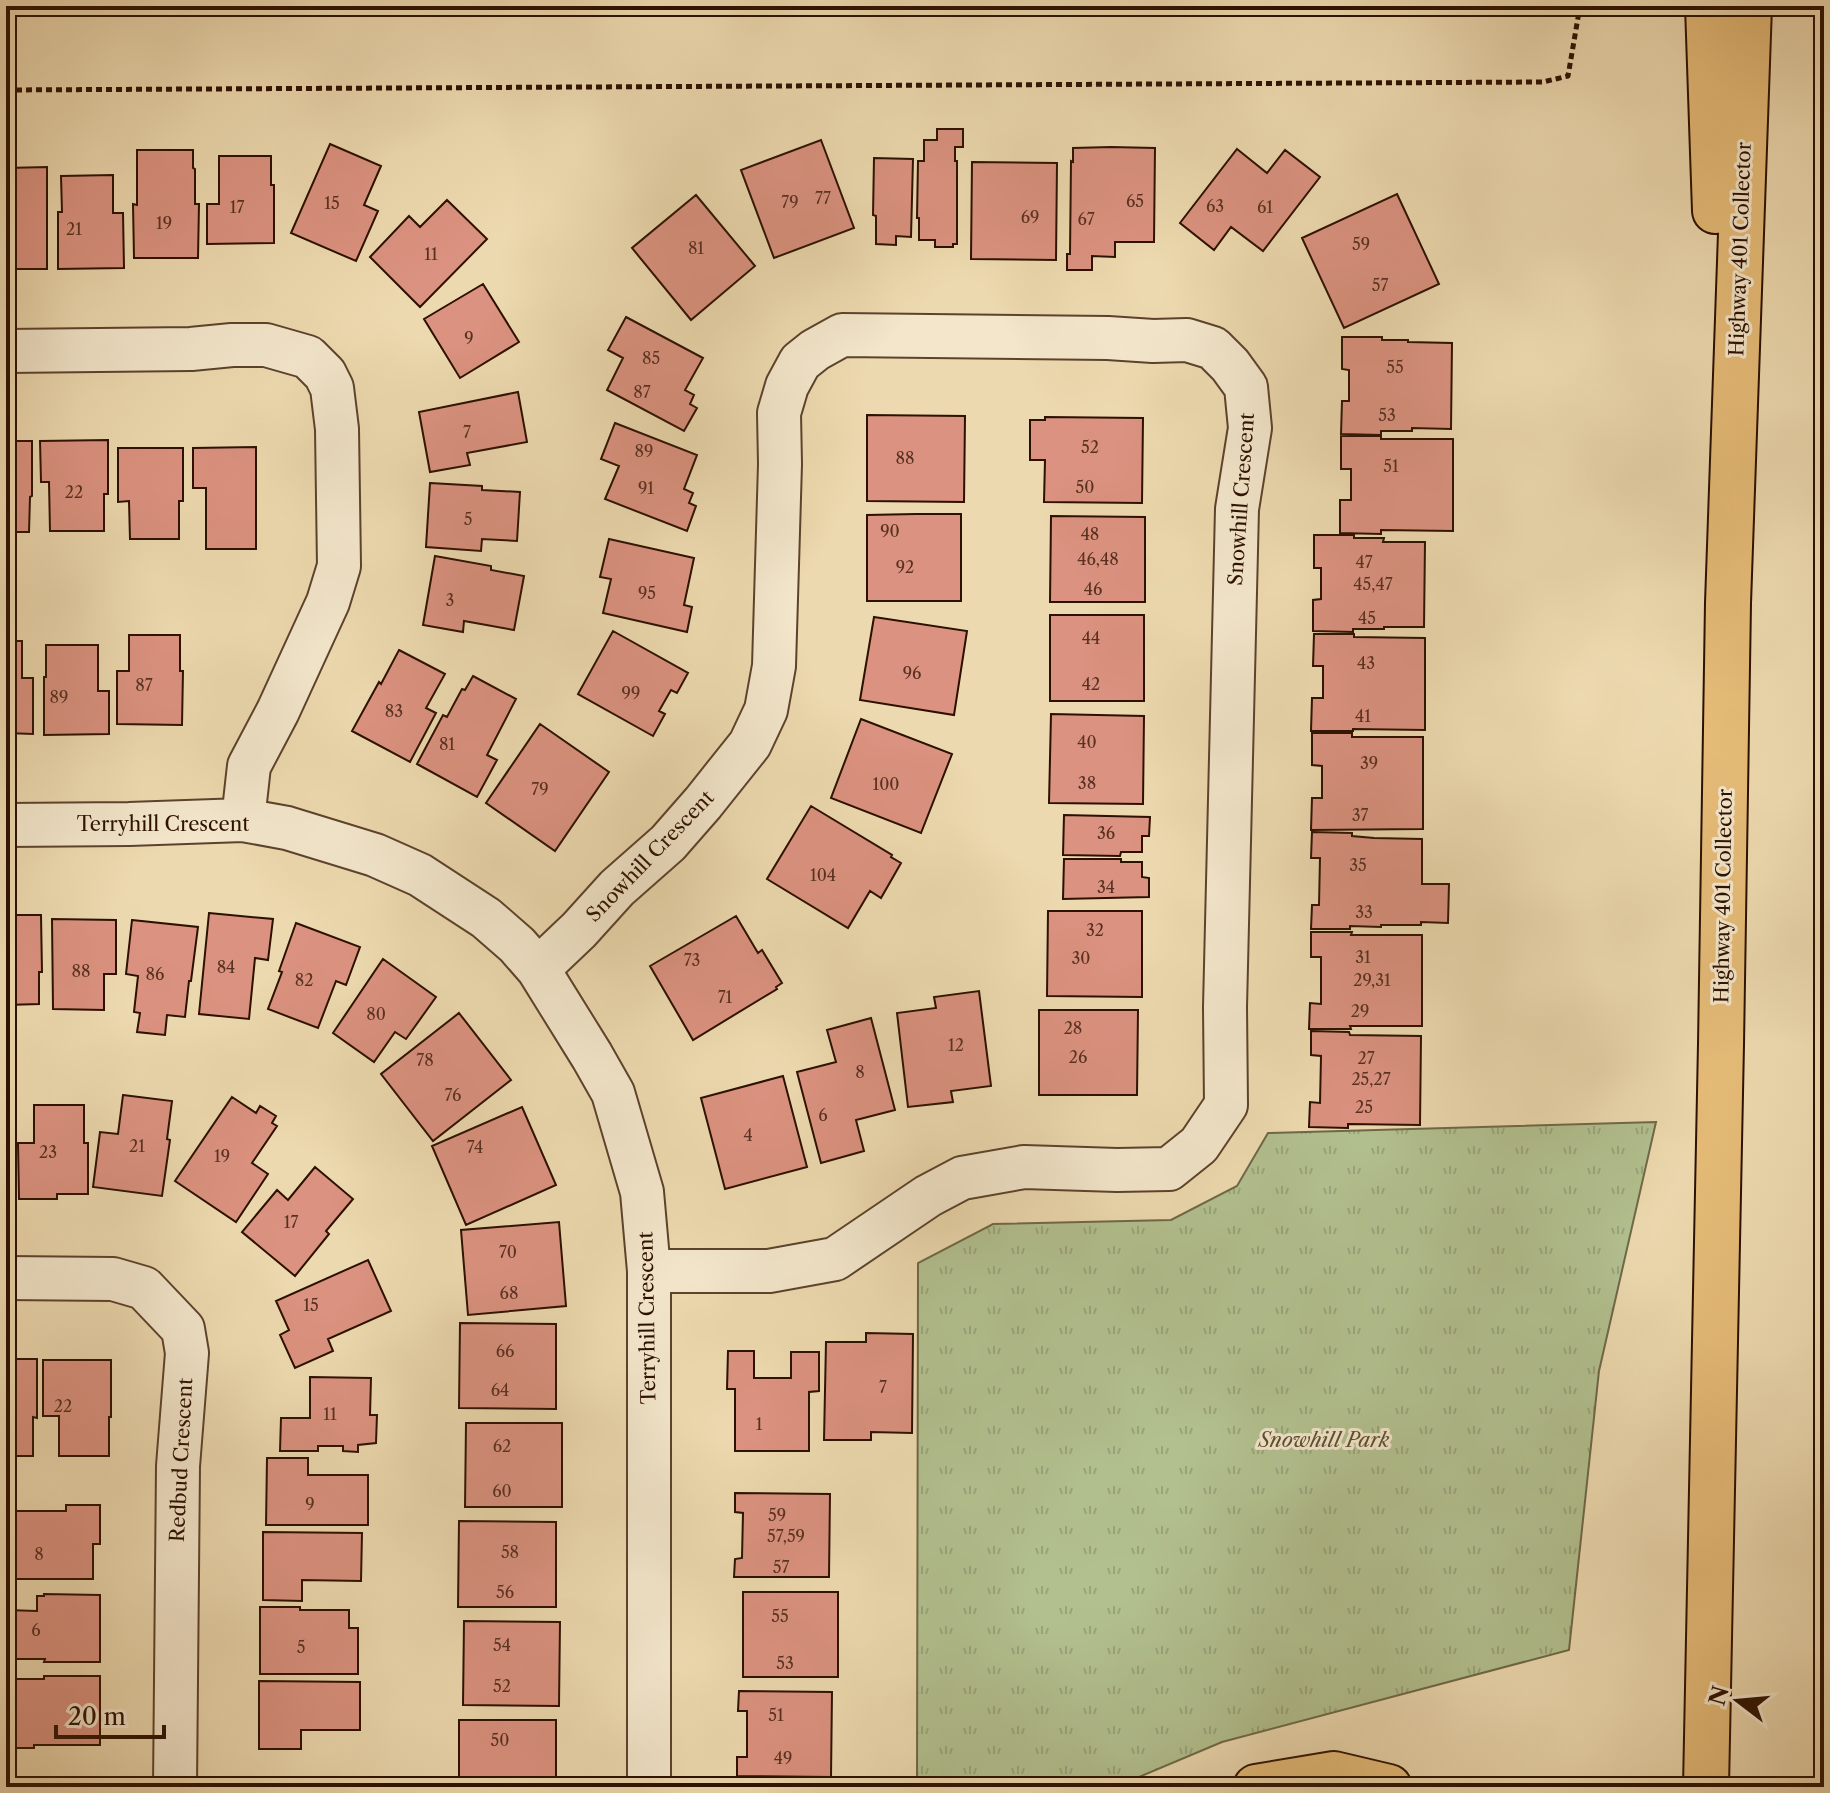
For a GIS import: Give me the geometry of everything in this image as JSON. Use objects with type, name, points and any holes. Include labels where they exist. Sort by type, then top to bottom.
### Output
[{"type":"highway","points":[[1708,6],[1728,603]]},
{"type":"highway","name":"Highway 401 Collector","points":[[1706,1787],[1728,603],[1749,6]]},
{"type":"highway","points":[[1256,1787],[1334,1774],[1389,1787]]},
{"type":"street","name":"Snowhill Crescent","points":[[538,969],[617,888],[668,843],[750,744],[766,710],[774,666],[779,413],[787,386],[800,362],[842,335],[1187,340],[1213,348],[1230,365],[1246,387],[1250,428],[1237,509],[1225,1007],[1226,1105],[1199,1145],[1169,1169],[1024,1167],[962,1178],[928,1196],[835,1259],[769,1271],[649,1271]]},
{"type":"street","points":[[6,351],[266,345],[308,357],[325,374],[332,388],[337,429],[339,566],[328,602],[249,766],[243,820]]},
{"type":"street","name":"Terryhill Crescent","points":[[6,825],[243,820],[287,828],[375,855],[420,875],[486,918],[517,945],[538,969],[613,1093],[642,1192],[649,1271],[649,1787]]},
{"type":"street","name":"Redbud Crescent","points":[[6,1278],[113,1279],[144,1288],[183,1329],[187,1353],[178,1466],[175,1787]]},
{"type":"path","points":[[6,90],[1543,82],[1568,76],[1580,6]]},
{"type":"green space","name":"Snowhill Park","points":[[1656,1122],[1599,1371],[1569,1650],[1222,1742],[1134,1779],[1128,1787],[917,1787],[918,1263],[993,1224],[1171,1220],[1237,1186],[1268,1133]]},
{"type":"building","points":[[937,129],[963,129],[963,147],[955,147],[957,244],[953,247],[935,247],[935,240],[919,240],[918,161],[924,161],[924,140],[937,140]]},
{"type":"building","points":[[821,140],[854,228],[774,258],[741,170]]},
{"type":"building","points":[[330,144],[381,166],[364,205],[378,211],[356,261],[291,233]]},
{"type":"building","points":[[1073,148],[1155,148],[1154,242],[1115,242],[1115,257],[1092,256],[1092,270],[1067,270]]},
{"type":"building","points":[[1237,149],[1267,173],[1285,150],[1320,177],[1263,251],[1231,227],[1214,250],[1180,223]]},
{"type":"building","points":[[137,150],[193,150],[195,204],[199,204],[198,258],[134,258],[133,204],[137,205]]},
{"type":"building","points":[[219,156],[271,156],[274,243],[207,244],[207,204],[219,204]]},
{"type":"building","points":[[874,158],[913,159],[911,237],[896,236],[896,245],[876,244]]},
{"type":"building","points":[[972,162],[1057,163],[1056,260],[971,259]]},
{"type":"building","points":[[47,167],[47,269],[6,269],[6,168]]},
{"type":"building","points":[[113,175],[113,213],[123,213],[124,268],[58,269],[61,176]]},
{"type":"building","points":[[1397,194],[1439,284],[1344,328],[1302,238]]},
{"type":"building","points":[[696,195],[755,266],[691,320],[632,248]]},
{"type":"building","points":[[447,200],[487,239],[420,307],[370,257],[409,216],[420,227]]},
{"type":"building","points":[[483,284],[519,342],[460,378],[424,319]]},
{"type":"building","points":[[626,317],[703,358],[685,390],[694,395],[690,404],[697,408],[684,431],[607,390],[623,358],[608,350]]},
{"type":"building","points":[[1342,337],[1452,343],[1451,429],[1412,428],[1412,431],[1381,431],[1381,435],[1341,434],[1342,401],[1349,401],[1349,370],[1342,369]]},
{"type":"building","points":[[518,392],[527,442],[467,453],[470,465],[430,472],[419,412]]},
{"type":"building","points":[[867,415],[965,416],[964,502],[867,501]]},
{"type":"building","points":[[1045,417],[1143,418],[1142,503],[1044,502],[1045,460],[1030,460],[1030,420],[1045,420]]},
{"type":"building","points":[[615,423],[697,455],[684,489],[693,493],[689,503],[696,506],[687,531],[605,499],[619,466],[601,459]]},
{"type":"building","points":[[1341,436],[1453,439],[1453,531],[1340,533],[1340,500],[1351,500],[1351,469],[1341,469]]},
{"type":"building","points":[[108,440],[104,531],[50,531],[49,482],[41,482],[40,441]]},
{"type":"building","points":[[6,441],[32,441],[29,532],[6,532]]},
{"type":"building","points":[[256,447],[256,549],[206,549],[206,488],[193,488],[193,448]]},
{"type":"building","points":[[118,448],[183,448],[179,539],[130,539],[129,501],[118,502]]},
{"type":"building","points":[[430,483],[520,492],[517,541],[482,539],[481,551],[426,547]]},
{"type":"building","points":[[961,514],[961,601],[867,601],[867,515]]},
{"type":"building","points":[[1051,516],[1145,517],[1145,602],[1050,602]]},
{"type":"building","points":[[1314,535],[1384,538],[1383,542],[1425,542],[1424,627],[1353,629],[1353,632],[1313,631],[1313,600],[1321,599],[1321,568],[1314,568]]},
{"type":"building","points":[[609,539],[694,558],[684,605],[692,607],[687,632],[603,613],[611,579],[600,577]]},
{"type":"building","points":[[435,556],[491,566],[491,570],[524,576],[514,630],[464,621],[463,632],[423,625]]},
{"type":"building","points":[[1050,615],[1144,615],[1144,701],[1050,701]]},
{"type":"building","points":[[874,617],[967,631],[954,715],[860,700]]},
{"type":"building","points":[[613,631],[688,673],[677,693],[671,690],[659,711],[665,714],[653,736],[578,694]]},
{"type":"building","points":[[1314,634],[1425,638],[1425,730],[1311,731],[1312,698],[1323,698],[1323,666],[1313,666]]},
{"type":"building","points":[[129,635],[180,635],[182,725],[117,724],[117,671],[129,671]]},
{"type":"building","points":[[6,641],[22,641],[22,678],[33,678],[33,734],[6,733]]},
{"type":"building","points":[[46,645],[98,645],[98,691],[109,691],[109,734],[44,735]]},
{"type":"building","points":[[399,650],[445,674],[426,708],[436,713],[410,762],[352,731]]},
{"type":"building","points":[[473,676],[516,699],[487,755],[497,760],[477,797],[417,764],[443,715],[447,717]]},
{"type":"building","points":[[1051,714],[1144,716],[1143,804],[1049,803]]},
{"type":"building","points":[[861,719],[952,754],[921,833],[831,798]]},
{"type":"building","points":[[540,724],[609,772],[555,851],[486,803]]},
{"type":"building","points":[[1312,733],[1352,733],[1352,737],[1423,737],[1423,829],[1311,830],[1312,798],[1322,798],[1322,766],[1312,765]]},
{"type":"building","points":[[811,806],[901,863],[881,898],[870,891],[848,928],[767,879]]},
{"type":"building","points":[[1064,815],[1150,817],[1149,836],[1142,836],[1142,852],[1121,852],[1120,856],[1063,855]]},
{"type":"building","points":[[1312,832],[1422,839],[1422,884],[1449,884],[1448,923],[1311,929],[1312,905],[1319,905],[1320,858],[1311,858]]},
{"type":"building","points":[[1064,859],[1142,862],[1142,877],[1149,878],[1149,897],[1063,899]]},
{"type":"building","points":[[1048,911],[1142,911],[1142,997],[1047,996]]},
{"type":"building","points":[[209,913],[273,919],[268,960],[255,958],[249,1019],[199,1014]]},
{"type":"building","points":[[6,915],[41,915],[39,1004],[6,1005]]},
{"type":"building","points":[[736,916],[758,953],[762,950],[782,983],[693,1040],[650,966]]},
{"type":"building","points":[[52,919],[116,920],[116,974],[104,974],[104,1010],[53,1009]]},
{"type":"building","points":[[132,920],[198,927],[185,1017],[167,1015],[165,1035],[137,1032],[140,1013],[134,1012],[138,976],[126,974]]},
{"type":"building","points":[[296,923],[360,947],[346,985],[336,981],[318,1028],[268,1009]]},
{"type":"building","points":[[1311,932],[1422,935],[1422,1026],[1309,1029],[1310,1003],[1321,1004],[1321,957],[1311,957]]},
{"type":"building","points":[[383,959],[436,997],[406,1039],[395,1032],[374,1062],[333,1033]]},
{"type":"building","points":[[979,991],[991,1086],[951,1091],[953,1102],[908,1107],[897,1013],[936,1008],[934,997]]},
{"type":"building","points":[[1039,1010],[1138,1010],[1137,1095],[1039,1095]]},
{"type":"building","points":[[459,1013],[511,1080],[433,1141],[381,1074]]},
{"type":"building","points":[[871,1018],[895,1110],[856,1120],[864,1151],[821,1163],[797,1072],[836,1062],[827,1030]]},
{"type":"building","points":[[1311,1031],[1421,1036],[1420,1125],[1309,1127],[1310,1102],[1320,1103],[1321,1056],[1311,1055]]},
{"type":"building","points":[[783,1076],[807,1167],[725,1189],[701,1098]]},
{"type":"building","points":[[123,1095],[172,1101],[162,1196],[93,1187],[100,1132],[118,1134]]},
{"type":"building","points":[[232,1097],[256,1113],[260,1106],[276,1116],[272,1123],[277,1126],[252,1163],[268,1174],[236,1222],[175,1181]]},
{"type":"building","points":[[34,1105],[84,1105],[88,1194],[57,1194],[57,1199],[19,1199],[18,1143],[34,1143]]},
{"type":"building","points":[[522,1107],[556,1185],[466,1225],[432,1146]]},
{"type":"building","points":[[315,1167],[353,1199],[295,1276],[242,1232],[277,1190],[288,1200]]},
{"type":"building","points":[[559,1222],[566,1306],[468,1315],[461,1230]]},
{"type":"building","points":[[368,1260],[391,1311],[328,1339],[333,1351],[295,1368],[280,1335],[289,1330],[276,1301]]},
{"type":"building","points":[[460,1323],[556,1324],[556,1409],[459,1408]]},
{"type":"building","points":[[866,1333],[913,1334],[912,1433],[871,1432],[871,1440],[824,1440],[826,1342],[866,1342]]},
{"type":"building","points":[[728,1351],[754,1351],[754,1378],[791,1378],[791,1352],[819,1352],[819,1391],[809,1392],[809,1451],[735,1451],[735,1389],[727,1389]]},
{"type":"building","points":[[6,1359],[37,1359],[37,1418],[33,1417],[33,1456],[6,1456]]},
{"type":"building","points":[[43,1360],[111,1360],[109,1456],[59,1456],[59,1416],[43,1416]]},
{"type":"building","points":[[310,1377],[371,1378],[370,1415],[377,1415],[376,1443],[358,1445],[358,1452],[343,1451],[343,1446],[318,1446],[318,1451],[280,1451],[281,1418],[310,1418]]},
{"type":"building","points":[[466,1423],[562,1423],[562,1507],[465,1507]]},
{"type":"building","points":[[267,1458],[308,1458],[308,1475],[368,1475],[368,1525],[266,1525]]},
{"type":"building","points":[[735,1493],[830,1494],[829,1577],[734,1577],[735,1559],[742,1558],[743,1513],[735,1512]]},
{"type":"building","points":[[66,1505],[100,1505],[100,1544],[93,1544],[93,1579],[15,1579],[15,1511],[66,1511]]},
{"type":"building","points":[[459,1521],[556,1522],[556,1607],[458,1607]]},
{"type":"building","points":[[263,1532],[362,1533],[361,1581],[302,1580],[302,1601],[263,1600]]},
{"type":"building","points":[[743,1592],[838,1592],[838,1677],[743,1677]]},
{"type":"building","points":[[100,1595],[100,1662],[6,1659],[6,1610],[37,1611],[37,1596]]},
{"type":"building","points":[[260,1607],[349,1610],[349,1628],[358,1628],[358,1674],[260,1674]]},
{"type":"building","points":[[464,1621],[560,1622],[559,1706],[463,1705]]},
{"type":"building","points":[[44,1676],[100,1676],[100,1745],[6,1748],[6,1679],[44,1679]]},
{"type":"building","points":[[259,1681],[360,1682],[360,1730],[301,1730],[301,1749],[259,1749]]},
{"type":"building","points":[[739,1691],[832,1692],[831,1777],[737,1776],[737,1757],[747,1757],[747,1711],[738,1711]]},
{"type":"building","points":[[459,1720],[556,1720],[556,1787],[459,1787]]}]
